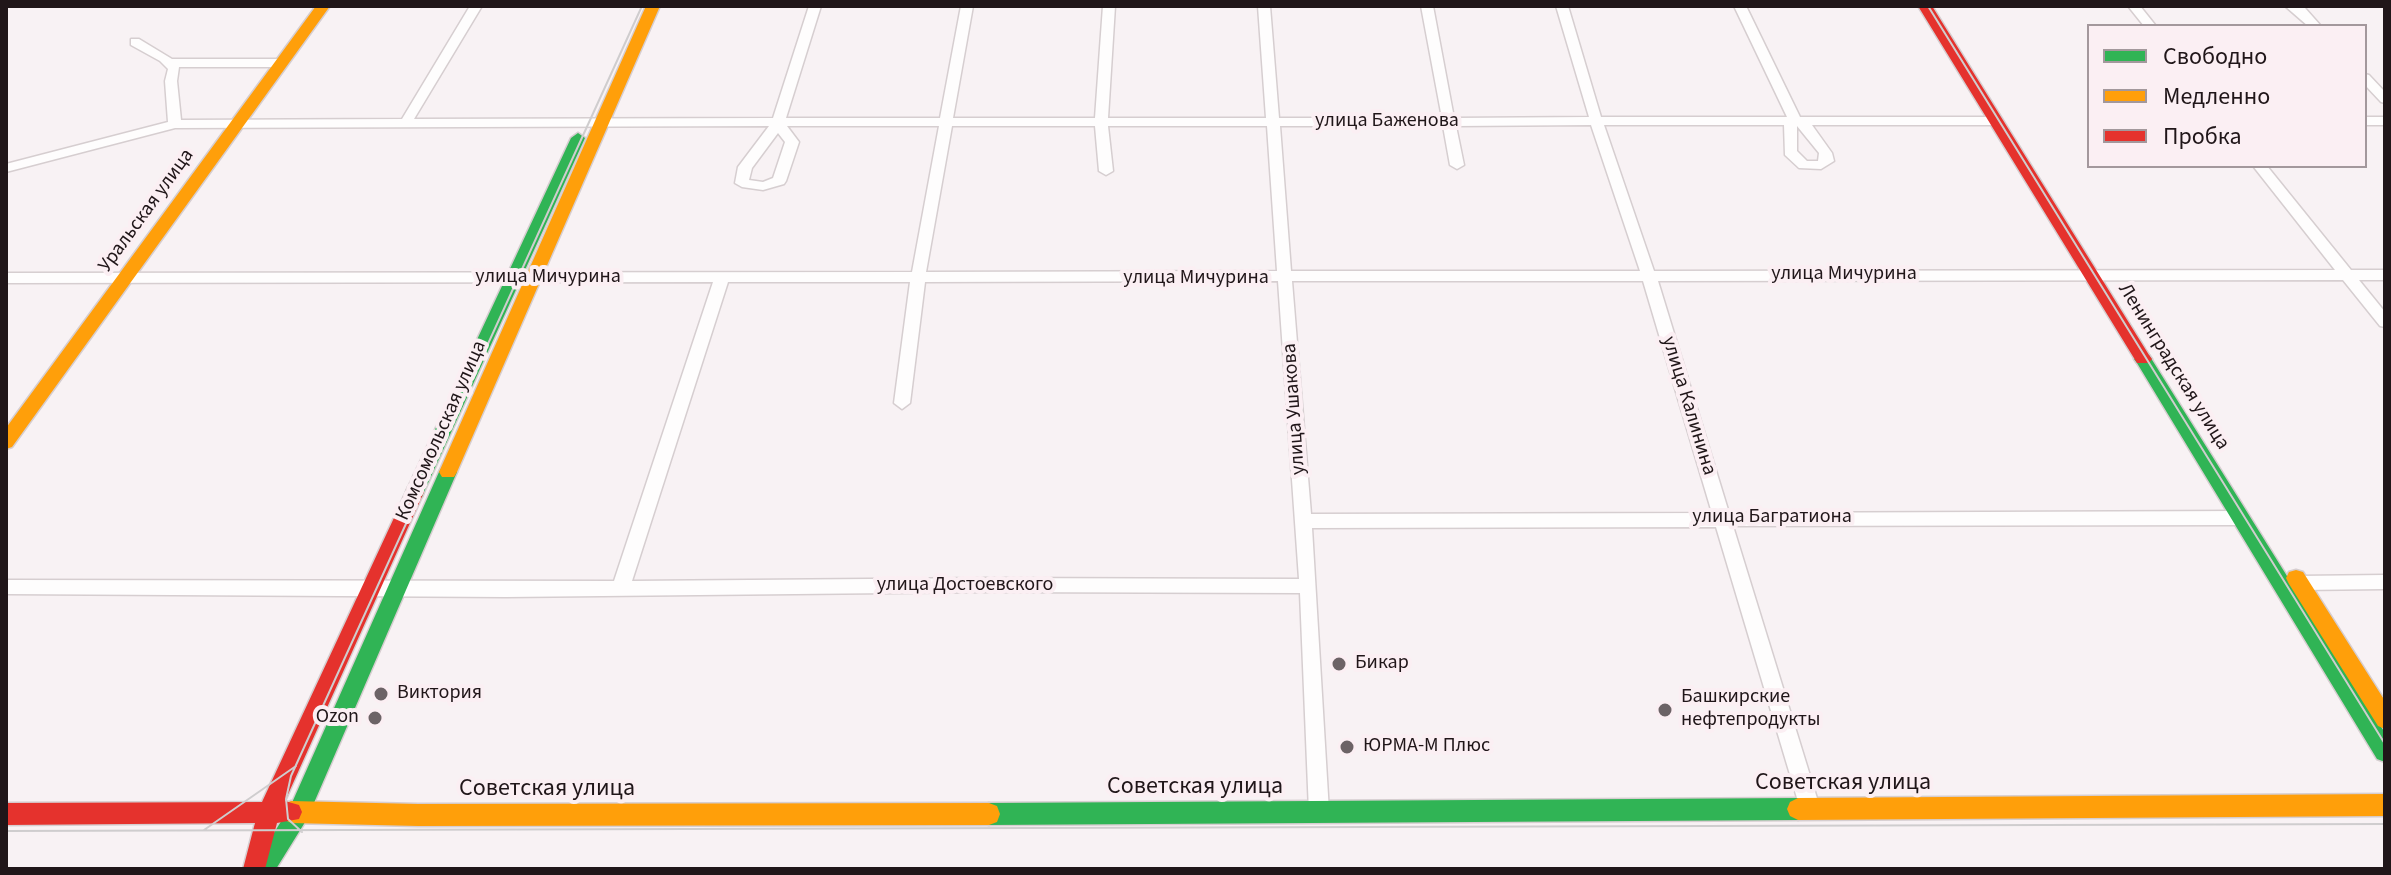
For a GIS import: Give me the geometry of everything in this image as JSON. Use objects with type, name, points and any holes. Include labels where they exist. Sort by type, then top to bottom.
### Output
[{"type":"main road","name":"Уральская улица","points":[[6,442],[323,6]]},
{"type":"main road","name":"Комсомольская улица","points":[[254,869],[269,811],[523,279],[593,123],[639,6]]},
{"type":"main road","name":"Комсомольская улица","points":[[593,123],[653,6]]},
{"type":"main road","name":"Ленинградская улица","points":[[1925,6],[1995,121],[2385,719]]},
{"type":"main road","name":"Ленинградская улица","points":[[1936,6],[2241,518],[2385,752]]},
{"type":"main road","name":"Комсомольская улица","points":[[263,869],[299,812],[397,590],[523,279]]},
{"type":"main road","name":"Советская улица","points":[[6,814],[269,811],[433,815],[1319,812],[2385,805]]},
{"type":"street","points":[[406,122],[476,6]]},
{"type":"street","points":[[778,124],[792,142],[779,181],[763,186],[742,183],[745,167],[778,124],[815,6]]},
{"type":"street","points":[[902,403],[918,279],[967,6]]},
{"type":"street","points":[[1106,171],[1101,121],[1109,6]]},
{"type":"street","name":"улица Ушакова","points":[[1264,6],[1304,521],[1319,812]]},
{"type":"street","points":[[1427,6],[1457,165]]},
{"type":"street","name":"улица Калинина","points":[[1562,6],[1596,121],[1649,276],[1810,808]]},
{"type":"street","points":[[1740,6],[1795,121]]},
{"type":"street","points":[[2134,6],[2148,24]]},
{"type":"street","points":[[2291,6],[2301,11],[2313,24]]},
{"type":"street","points":[[135,42],[174,69],[171,81],[175,124]]},
{"type":"street","points":[[169,63],[282,63]]},
{"type":"street","points":[[2367,80],[2385,99]]},
{"type":"street","name":"улица Баженова","points":[[6,168],[175,124],[1995,121]]},
{"type":"street","points":[[2262,168],[2385,322]]},
{"type":"street","name":"улица Мичурина","points":[[6,278],[1285,279],[2385,275]]},
{"type":"street","points":[[621,588],[722,277]]},
{"type":"street","name":"улица Багратиона","points":[[1304,521],[2241,518]]},
{"type":"street","points":[[2299,583],[2385,582]]},
{"type":"street","name":"улица Достоевского","points":[[6,587],[397,590],[1308,586]]},
{"type":"tram line","points":[[295,766],[642,6]]},
{"type":"tram line","points":[[1928,6],[2385,744]]},
{"type":"tram line","points":[[204,830],[295,766]]},
{"type":"tram line","points":[[295,766],[286,799],[288,819],[300,830]]},
{"type":"tram line","points":[[300,830],[2385,824]]},
{"type":"tram line","points":[[6,831],[300,830]]},
{"type":"traffic: fast","points":[[415,492],[578,138]]},
{"type":"traffic: fast","points":[[2143,359],[2385,752]]},
{"type":"traffic: fast","points":[[263,869],[299,812],[448,472]]},
{"type":"traffic: fast","points":[[989,814],[1798,809]]},
{"type":"traffic: slow","points":[[6,442],[323,6]]},
{"type":"traffic: slow","points":[[448,472],[653,6]]},
{"type":"traffic: slow","points":[[2296,578],[2385,719]]},
{"type":"traffic: slow","points":[[1798,809],[2385,805]]},
{"type":"traffic: slow","points":[[291,812],[418,815],[989,814]]},
{"type":"traffic: jam","points":[[1925,6],[2143,359]]},
{"type":"traffic: jam","points":[[254,869],[269,811],[415,492]]},
{"type":"traffic: jam","points":[[6,814],[291,812]]},
{"type":"place","name":"Бикар","points":[[1339,664]]},
{"type":"place","name":"Виктория","points":[[381,694]]},
{"type":"place","name":"Башкирские нефтепродукты","points":[[1665,710]]},
{"type":"place","name":"Ozon","points":[[375,718]]},
{"type":"place","name":"ЮРМА-М Плюс","points":[[1347,747]]}]
